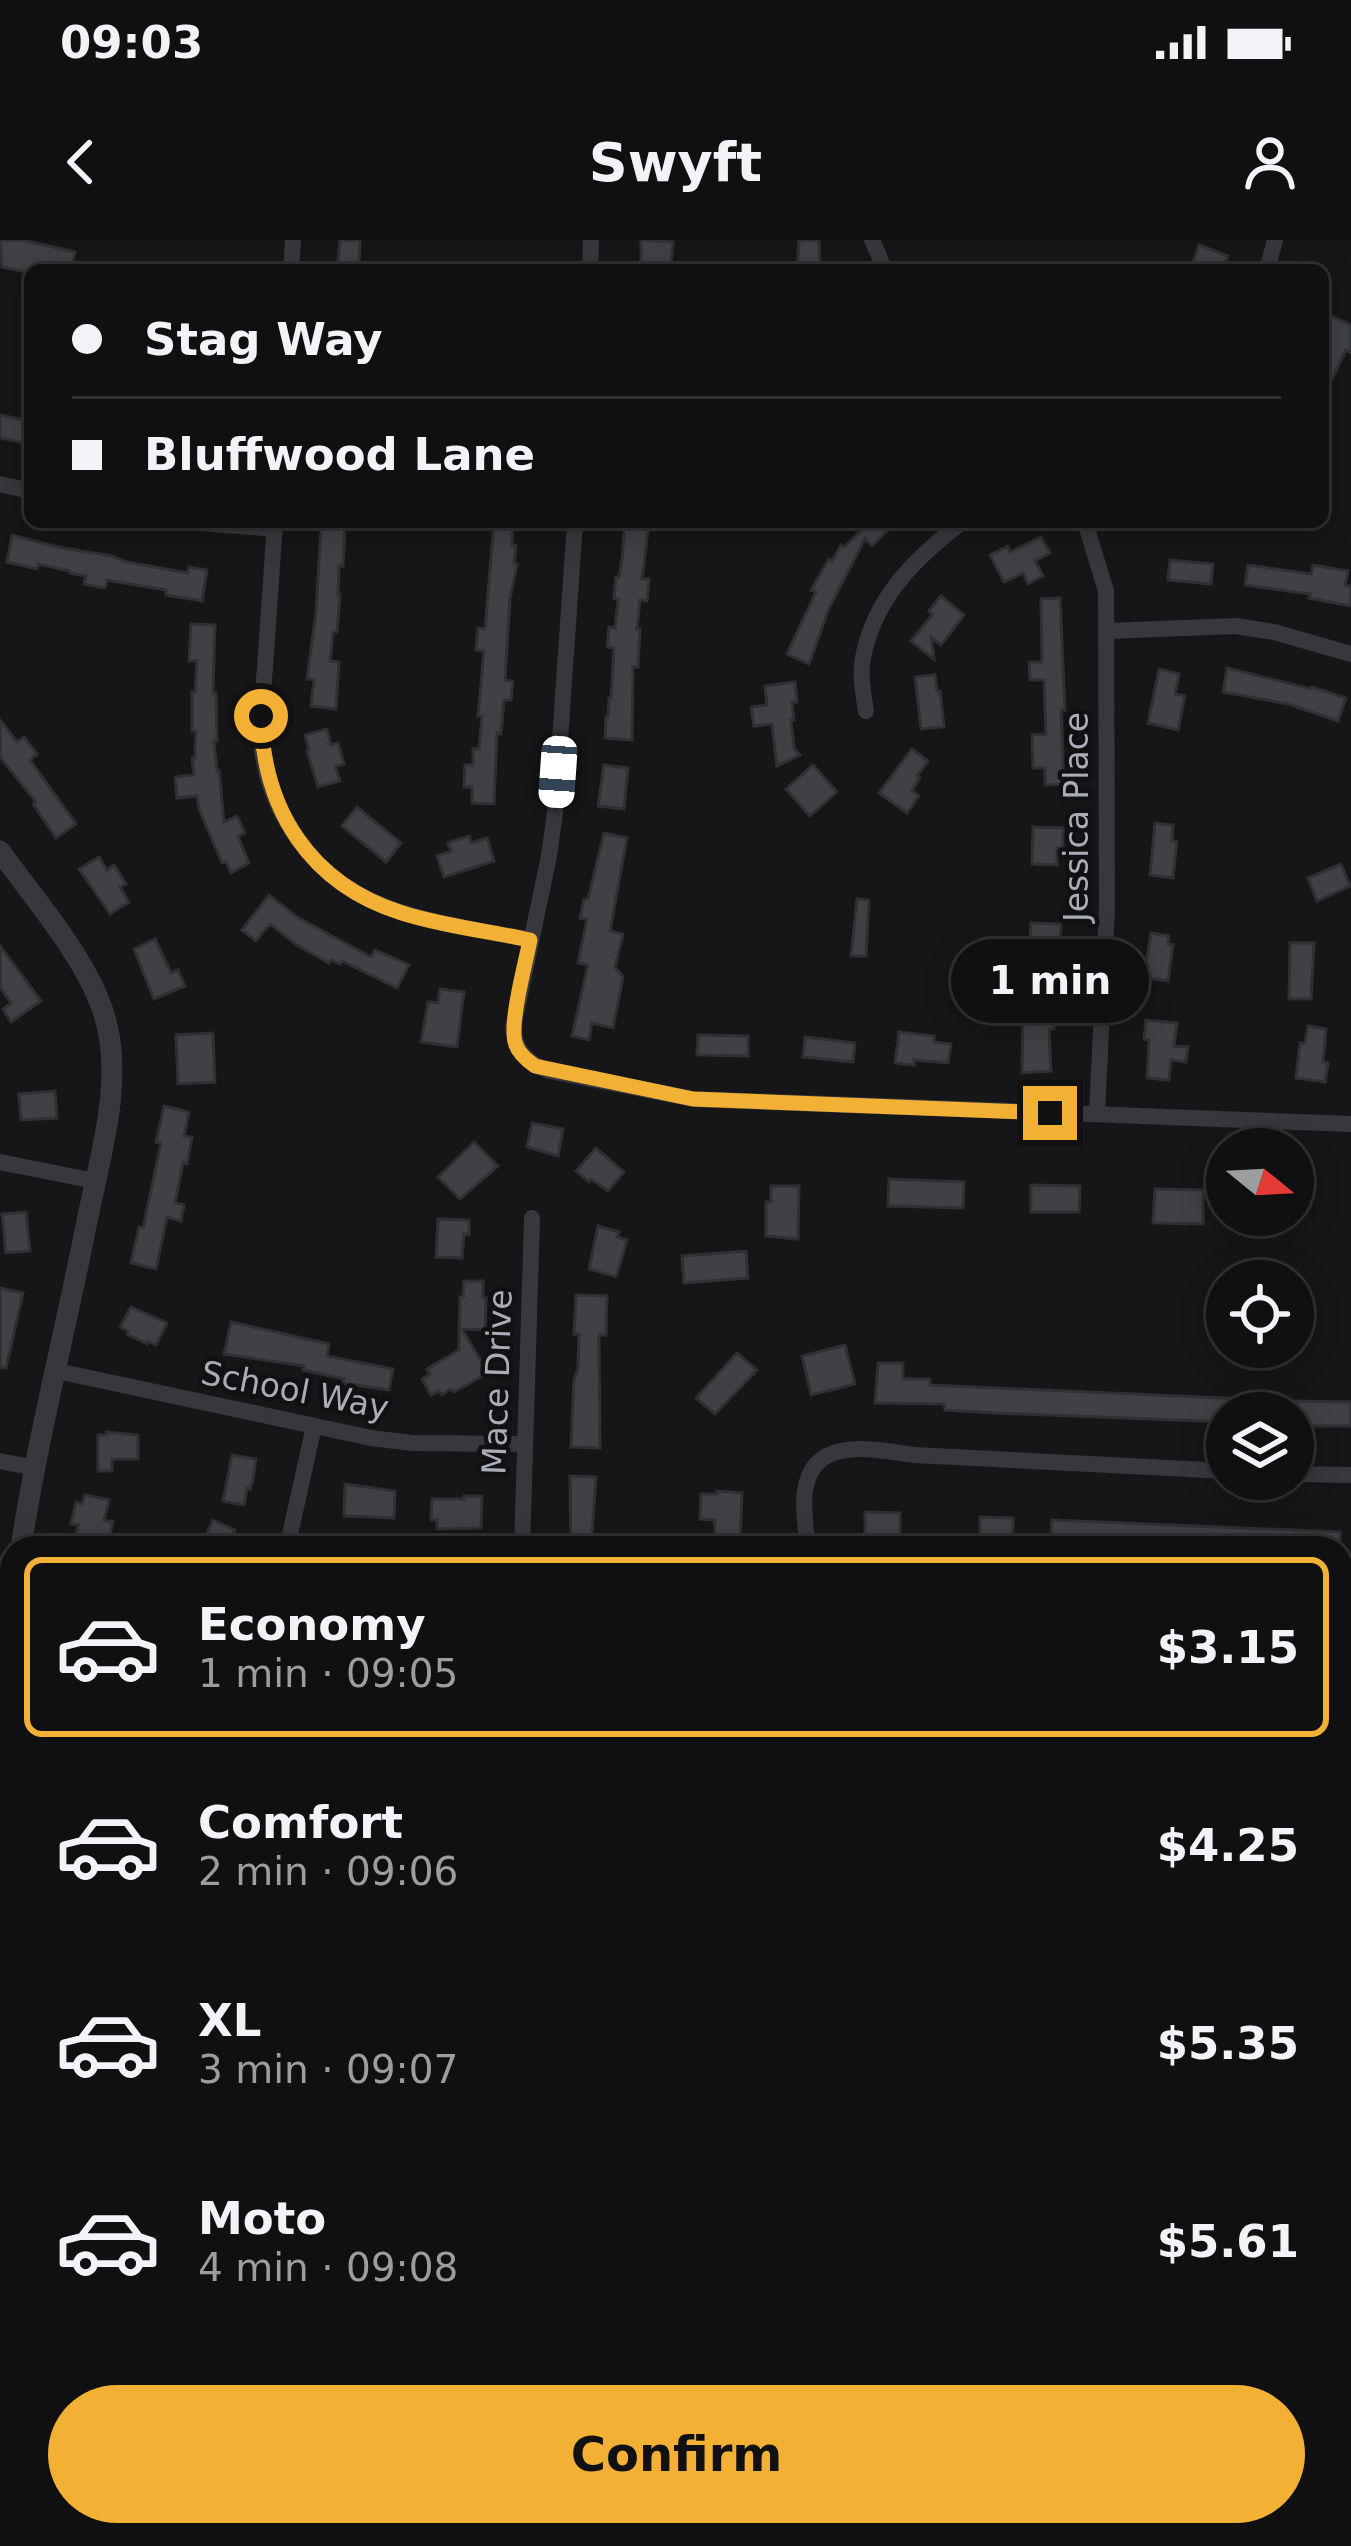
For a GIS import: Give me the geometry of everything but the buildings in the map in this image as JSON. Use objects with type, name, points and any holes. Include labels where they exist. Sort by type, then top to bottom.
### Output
[{"type":"street","points":[[275,528],[262,749],[268,779],[294,835],[337,881],[368,900],[404,914],[530,940]]},
{"type":"street","points":[[574,528],[555,813],[513,1028],[515,1044],[524,1058],[535,1066],[693,1099],[1351,1124]]},
{"type":"street","points":[[866,711],[861,667],[883,604],[923,552],[954,528]]},
{"type":"street","name":"Jessica Place","points":[[1087,528],[1106,591],[1107,631],[1107,908],[1096,1114]]},
{"type":"street","points":[[1107,631],[1236,626],[1351,654]]},
{"type":"street","points":[[0,851],[93,986],[114,1063],[23,1536]]},
{"type":"street","points":[[0,1162],[95,1181]]},
{"type":"street","name":"Mace Drive","points":[[522,1536],[532,1218]]},
{"type":"street","name":"School Way","points":[[57,1371],[412,1443],[524,1444]]},
{"type":"street","points":[[290,1536],[314,1426]]},
{"type":"street","points":[[807,1536],[805,1487],[810,1472],[835,1451],[1206,1471]]},
{"type":"street","points":[[0,1461],[36,1468]]},
{"type":"street","points":[[1314,1474],[1351,1475]]},
{"type":"route","points":[[261,716],[268,779],[280,807],[294,835],[337,881],[404,914],[530,940],[513,1028],[515,1044],[535,1066],[693,1099],[1050,1113]]}]
